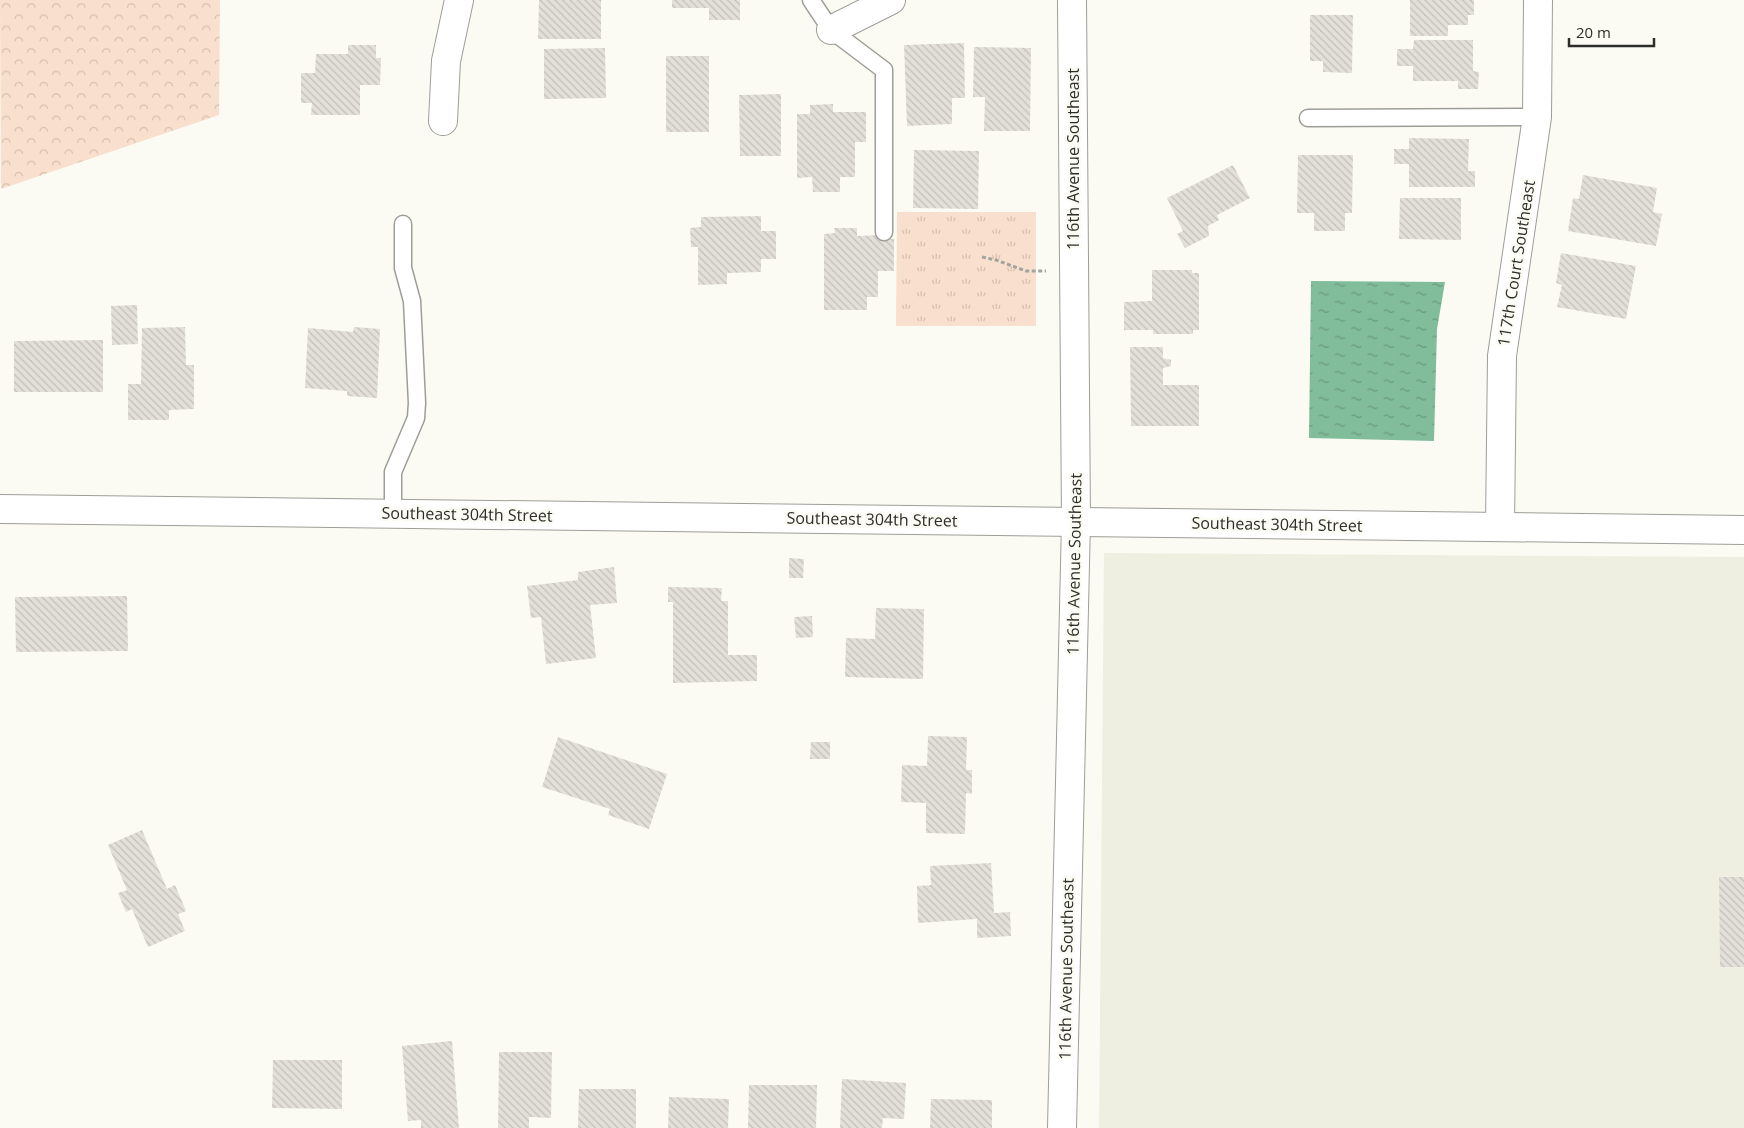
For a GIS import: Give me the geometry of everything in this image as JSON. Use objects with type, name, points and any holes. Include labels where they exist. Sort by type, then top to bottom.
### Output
[{"type":"street","points":[[444,121],[446,61],[458,0]]},
{"type":"street","points":[[831,30],[891,0]]},
{"type":"street","name":"116th Avenue Southeast","points":[[1062,1128],[1076,521],[1072,0]]},
{"type":"street","name":"117th Court Southeast","points":[[1500,527],[1502,356],[1537,117],[1538,0]]},
{"type":"street","name":"Southeast 304th Street","points":[[0,509],[1744,530]]},
{"type":"lane","points":[[811,0],[831,30],[884,70],[884,232]]},
{"type":"lane","points":[[1308,118],[1537,117]]},
{"type":"lane","points":[[393,514],[394,472],[416,418],[418,403],[412,301],[403,268],[403,224]]},
{"type":"path","points":[[982,257],[1026,271],[1074,271]]},
{"type":"shaded area","points":[[1104,553],[1744,557],[1744,1128],[1099,1128]]},
{"type":"green space","points":[[0,0],[220,0],[219,115],[1,189]]},
{"type":"green space","points":[[897,212],[1036,212],[1036,326],[896,326]]},
{"type":"water","points":[[1311,281],[1445,282],[1437,329],[1434,441],[1309,438]]},
{"type":"building","points":[[539,0],[601,0],[601,39],[538,39]]},
{"type":"building","points":[[672,0],[740,0],[740,20],[709,20],[709,8],[672,8]]},
{"type":"building","points":[[1410,0],[1474,0],[1474,15],[1468,15],[1468,25],[1448,25],[1448,36],[1410,36]]},
{"type":"building","points":[[1310,15],[1353,15],[1352,73],[1323,72],[1323,61],[1310,61]]},
{"type":"building","points":[[1414,40],[1473,40],[1473,71],[1479,72],[1478,89],[1458,89],[1458,81],[1413,81],[1413,66],[1397,66],[1397,49],[1413,49]]},
{"type":"building","points":[[964,43],[965,98],[952,98],[952,124],[907,126],[904,45]]},
{"type":"building","points":[[348,45],[376,45],[376,58],[381,58],[380,85],[360,85],[360,115],[311,115],[312,103],[301,103],[301,73],[315,73],[316,54],[348,54]]},
{"type":"building","points":[[974,47],[1031,48],[1030,131],[984,131],[985,97],[973,97]]},
{"type":"building","points":[[605,48],[606,98],[544,99],[544,49]]},
{"type":"building","points":[[666,56],[709,56],[709,132],[666,132]]},
{"type":"building","points":[[781,94],[781,156],[740,156],[739,95]]},
{"type":"building","points":[[833,104],[833,112],[866,112],[866,142],[855,142],[855,177],[840,177],[840,192],[813,192],[812,177],[797,178],[797,114],[810,114],[810,105]]},
{"type":"building","points":[[1409,138],[1469,139],[1468,171],[1475,171],[1475,187],[1409,187],[1409,164],[1394,164],[1394,149],[1409,149]]},
{"type":"building","points":[[914,150],[979,151],[978,209],[913,208]]},
{"type":"building","points":[[1298,155],[1353,155],[1352,213],[1345,213],[1345,231],[1314,231],[1314,213],[1297,213]]},
{"type":"building","points":[[1233,165],[1250,198],[1217,215],[1219,220],[1208,226],[1209,236],[1185,248],[1177,234],[1183,231],[1167,198]]},
{"type":"building","points":[[1583,175],[1657,188],[1653,212],[1662,214],[1656,246],[1568,231],[1573,198],[1579,199]]},
{"type":"building","points":[[1400,198],[1461,198],[1461,240],[1399,239]]},
{"type":"building","points":[[761,216],[761,231],[776,231],[776,259],[761,259],[761,272],[727,273],[727,284],[698,285],[698,247],[691,247],[690,228],[701,227],[701,217]]},
{"type":"building","points":[[834,228],[857,228],[857,236],[881,235],[881,239],[894,239],[894,271],[878,271],[878,297],[867,297],[867,310],[824,310],[824,234],[835,233]]},
{"type":"building","points":[[1561,253],[1636,266],[1626,319],[1557,307],[1562,285],[1556,283]]},
{"type":"building","points":[[1152,270],[1192,270],[1192,273],[1199,273],[1199,330],[1193,330],[1193,334],[1153,334],[1153,330],[1124,330],[1124,302],[1152,301]]},
{"type":"building","points":[[137,305],[138,344],[112,345],[111,306]]},
{"type":"building","points":[[185,327],[186,365],[194,365],[194,409],[169,410],[169,420],[128,420],[128,384],[141,384],[142,328]]},
{"type":"building","points":[[354,327],[380,329],[377,398],[347,396],[347,391],[305,388],[308,328],[353,332]]},
{"type":"building","points":[[103,340],[103,392],[14,392],[14,341]]},
{"type":"building","points":[[1130,347],[1163,347],[1163,358],[1171,360],[1171,366],[1163,368],[1163,385],[1199,385],[1199,426],[1131,426]]},
{"type":"building","points":[[789,558],[804,559],[803,578],[789,578]]},
{"type":"building","points":[[614,567],[617,603],[590,605],[596,658],[546,664],[541,617],[531,618],[527,586],[578,580],[578,572]]},
{"type":"building","points":[[668,587],[722,588],[721,601],[728,601],[728,655],[757,655],[757,681],[673,683],[673,602],[668,602]]},
{"type":"building","points":[[127,596],[128,651],[16,652],[15,597]]},
{"type":"building","points":[[876,608],[924,609],[923,679],[845,677],[846,638],[875,639]]},
{"type":"building","points":[[812,616],[813,637],[796,638],[794,617]]},
{"type":"building","points":[[928,736],[967,737],[966,770],[972,770],[972,794],[966,793],[965,834],[926,833],[926,803],[901,802],[902,765],[927,766]]},
{"type":"building","points":[[558,737],[667,774],[649,829],[608,815],[610,809],[542,787]]},
{"type":"building","points":[[811,742],[830,742],[830,759],[810,759]]},
{"type":"building","points":[[142,830],[167,889],[175,885],[186,911],[178,914],[185,931],[148,947],[132,909],[126,912],[118,893],[127,890],[108,845]]},
{"type":"building","points":[[991,863],[994,913],[1010,912],[1011,936],[977,938],[977,919],[918,923],[917,886],[931,885],[930,866]]},
{"type":"building","points":[[1719,877],[1744,877],[1744,967],[1720,967]]},
{"type":"building","points":[[452,1041],[459,1128],[421,1128],[421,1120],[408,1121],[402,1046]]},
{"type":"building","points":[[499,1052],[552,1052],[551,1118],[529,1117],[529,1128],[498,1128]]},
{"type":"building","points":[[273,1060],[342,1060],[342,1109],[272,1108]]},
{"type":"building","points":[[842,1079],[906,1083],[904,1119],[883,1118],[882,1128],[840,1128]]},
{"type":"building","points":[[749,1085],[817,1085],[816,1128],[748,1128]]},
{"type":"building","points":[[579,1089],[636,1089],[636,1128],[578,1128]]},
{"type":"building","points":[[669,1097],[729,1099],[728,1128],[668,1128]]},
{"type":"building","points":[[931,1099],[992,1100],[992,1128],[930,1128]]}]
